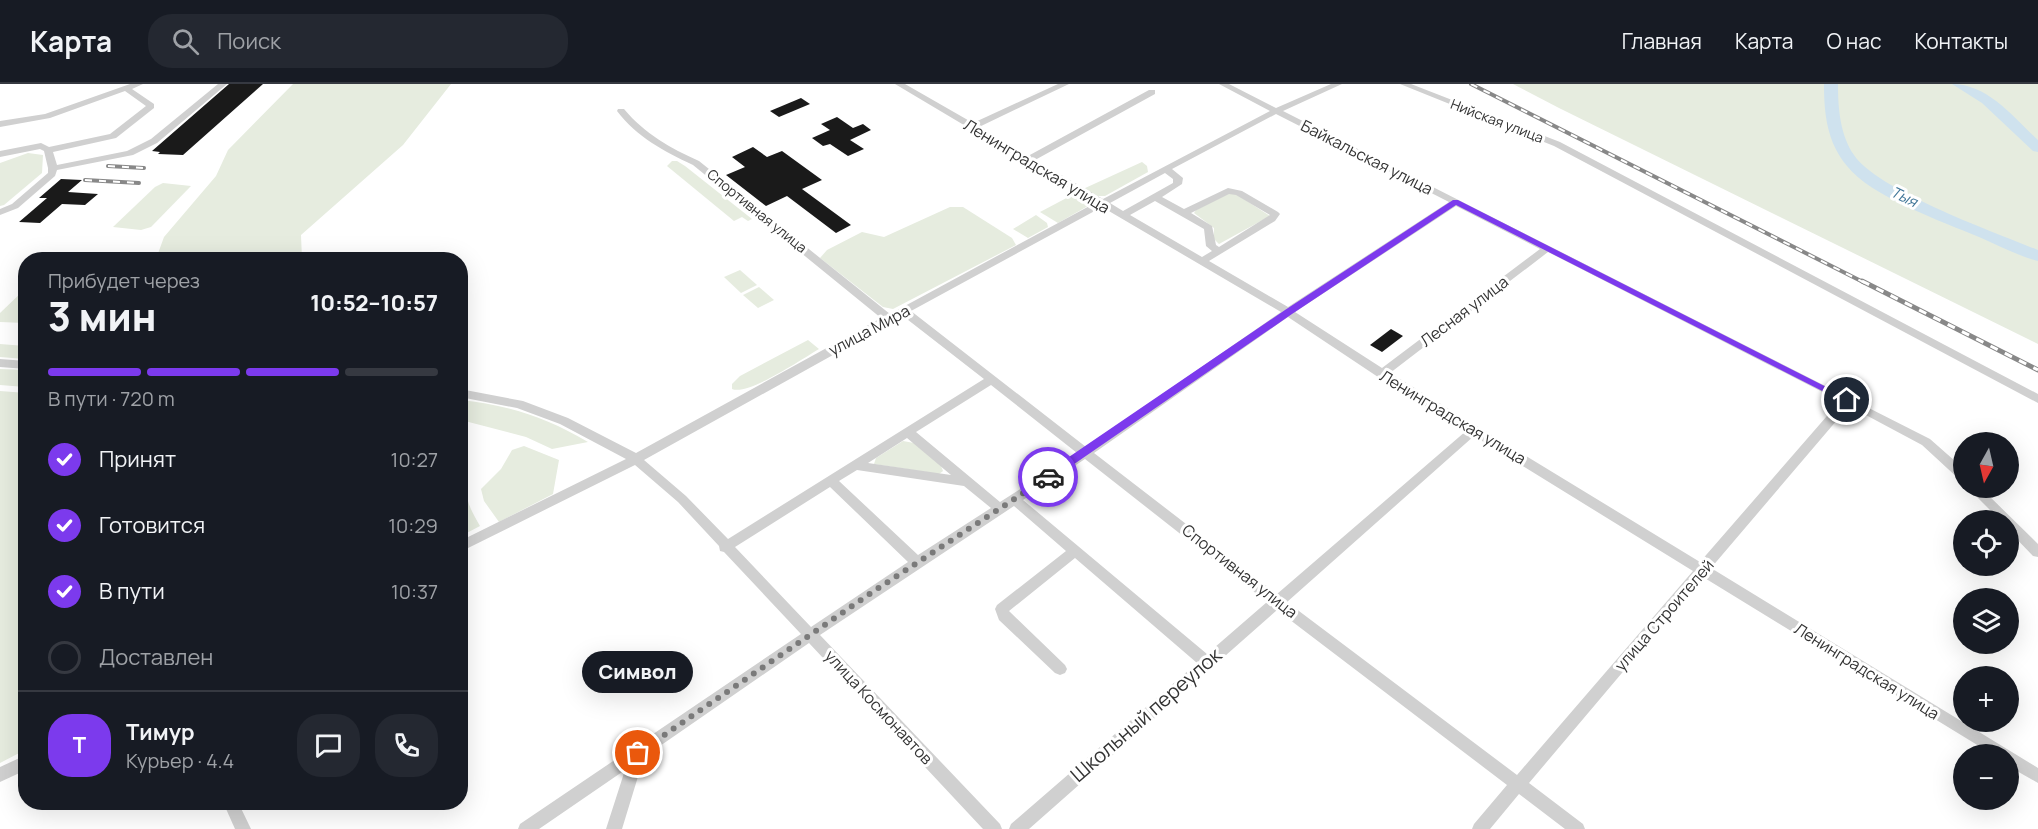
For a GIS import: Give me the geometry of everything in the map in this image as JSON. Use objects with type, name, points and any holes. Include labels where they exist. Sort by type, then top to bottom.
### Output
[{"type":"street","points":[[0,124],[47,116],[139,84]]},
{"type":"street","points":[[53,168],[130,153],[154,141],[223,84]]},
{"type":"street","name":"Ленинградская улица","points":[[899,84],[1288,312],[1382,374],[1988,744]]},
{"type":"street","points":[[972,127],[1065,84]]},
{"type":"street","name":"Байкальская улица","points":[[1223,84],[1847,400],[1926,442],[1953,467]]},
{"type":"street","name":"улица Мира","points":[[468,543],[636,459],[903,311],[1276,111],[1338,84]]},
{"type":"street","name":"Нийская улица","points":[[1404,84],[1557,144],[2038,399]]},
{"type":"street","points":[[0,154],[41,146],[48,150],[113,136],[151,106],[126,88]]},
{"type":"street","points":[[1028,160],[1152,93]]},
{"type":"street","name":"Спортивная улица","points":[[621,111],[634,127],[664,148],[696,163],[889,319]]},
{"type":"street","points":[[0,212],[15,206],[52,174],[53,168],[48,150]]},
{"type":"street","points":[[1122,216],[1178,182],[1176,176],[1166,170]]},
{"type":"street","points":[[1136,186],[1209,228],[1211,246],[1218,251]]},
{"type":"street","points":[[1184,213],[1222,193],[1231,191],[1239,193],[1275,214],[1274,218],[1202,261]]},
{"type":"street","points":[[526,829],[917,562],[1087,452],[1288,312],[1455,201]]},
{"type":"street","name":"Лесная улица","points":[[1382,374],[1547,248]]},
{"type":"street","name":"Спортивная улица","points":[[903,311],[1087,452],[1276,602],[1577,829]]},
{"type":"street","points":[[0,363],[18,364]]},
{"type":"street","points":[[725,547],[992,379]]},
{"type":"street","name":"улица Космонавтов","points":[[468,394],[502,399],[543,412],[636,459],[682,499],[994,829]]},
{"type":"street","name":"улица Строителей","points":[[1480,829],[1847,400]]},
{"type":"street","name":"Школьный переулок","points":[[1017,829],[1474,430]]},
{"type":"street","points":[[908,432],[1000,508]]},
{"type":"street","points":[[854,465],[968,482]]},
{"type":"street","points":[[830,480],[917,562]]},
{"type":"street","points":[[1984,498],[1997,510]]},
{"type":"street","points":[[1014,499],[1206,662]]},
{"type":"street","points":[[2019,532],[2038,552]]},
{"type":"street","points":[[1060,669],[1004,616],[1002,609],[1075,551]]},
{"type":"street","points":[[614,829],[638,753]]},
{"type":"street","points":[[2019,765],[2038,776]]},
{"type":"street","points":[[0,775],[18,766]]},
{"type":"street","points":[[234,810],[243,829]]},
{"type":"shaded area","points":[[293,84],[451,84],[403,145],[301,235],[302,252],[159,252],[164,237],[216,176],[228,150]]},
{"type":"shaded area","points":[[1513,84],[2038,84],[2038,344],[1559,108]]},
{"type":"shaded area","points":[[28,153],[43,155],[42,173],[0,206],[0,163]]},
{"type":"shaded area","points":[[672,161],[685,166],[752,219],[748,221],[742,217],[734,221],[667,166]]},
{"type":"shaded area","points":[[1142,162],[1147,166],[1148,172],[1105,196],[1096,196],[1083,189]]},
{"type":"shaded area","points":[[163,183],[191,186],[151,227],[141,230],[113,227],[155,187]]},
{"type":"shaded area","points":[[1076,193],[1088,201],[1088,206],[1058,223],[1040,212]]},
{"type":"shaded area","points":[[1226,194],[1236,194],[1270,216],[1219,244],[1214,239],[1214,228],[1194,213]]},
{"type":"shaded area","points":[[950,207],[963,207],[1012,238],[1016,245],[893,309],[883,307],[820,258],[827,250],[862,232],[884,237]]},
{"type":"shaded area","points":[[1036,215],[1047,223],[1048,227],[1028,238],[1013,229]]},
{"type":"shaded area","points":[[740,270],[757,285],[741,293],[724,277]]},
{"type":"shaded area","points":[[759,287],[774,300],[758,308],[743,295]]},
{"type":"shaded area","points":[[18,296],[18,323],[0,322],[0,313]]},
{"type":"shaded area","points":[[808,340],[819,349],[762,382],[740,390],[732,389],[732,384],[740,376]]},
{"type":"shaded area","points":[[0,344],[18,345],[18,358],[0,357]]},
{"type":"shaded area","points":[[0,369],[18,370],[18,386],[0,385]]},
{"type":"shaded area","points":[[0,391],[18,392],[18,754],[0,763]]},
{"type":"shaded area","points":[[468,401],[511,409],[542,419],[588,442],[552,449],[526,437],[468,422]]},
{"type":"shaded area","points":[[903,441],[914,443],[941,466],[943,471],[939,474],[874,464],[876,458]]},
{"type":"shaded area","points":[[524,446],[559,460],[553,494],[499,522],[484,501],[481,489],[501,469],[512,450]]},
{"type":"shaded area","points":[[468,501],[472,510],[480,526],[468,532]]},
{"type":"building","points":[[229,84],[263,84],[183,155],[158,154],[160,152],[152,151]]},
{"type":"building","points":[[801,98],[810,104],[779,117],[770,111]]},
{"type":"building","points":[[837,117],[853,128],[863,124],[871,130],[850,140],[864,149],[848,156],[830,144],[823,146],[812,138],[830,130],[821,124]]},
{"type":"building","points":[[753,147],[767,157],[782,151],[822,180],[802,189],[851,225],[836,233],[787,196],[766,206],[726,175],[745,167],[732,157]]},
{"type":"building","points":[[61,179],[82,180],[68,192],[98,194],[85,205],[62,204],[40,223],[19,222],[47,198],[39,198]]},
{"type":"building","points":[[1391,329],[1403,336],[1382,352],[1370,345]]},
{"type":"waterway","name":"Тыя","points":[[1831,84],[1833,115],[1840,144],[1851,162],[1863,174],[1885,188],[1924,207],[2038,256]]},
{"type":"waterway","name":"Тыя","points":[[1959,84],[1987,100],[2038,148]]},
{"type":"railway","points":[[1471,84],[1865,283]]},
{"type":"railway","points":[[108,166],[144,168]]},
{"type":"railway","points":[[85,180],[139,183]]},
{"type":"railway","points":[[1862,281],[2038,370]]},
{"type":"way so far","points":[[638,753],[877,589],[1048,477]]},
{"type":"place","name":"Символ","points":[[638,753]]},
{"type":"route","points":[[1048,477],[1288,312],[1455,201],[1847,400]]}]
